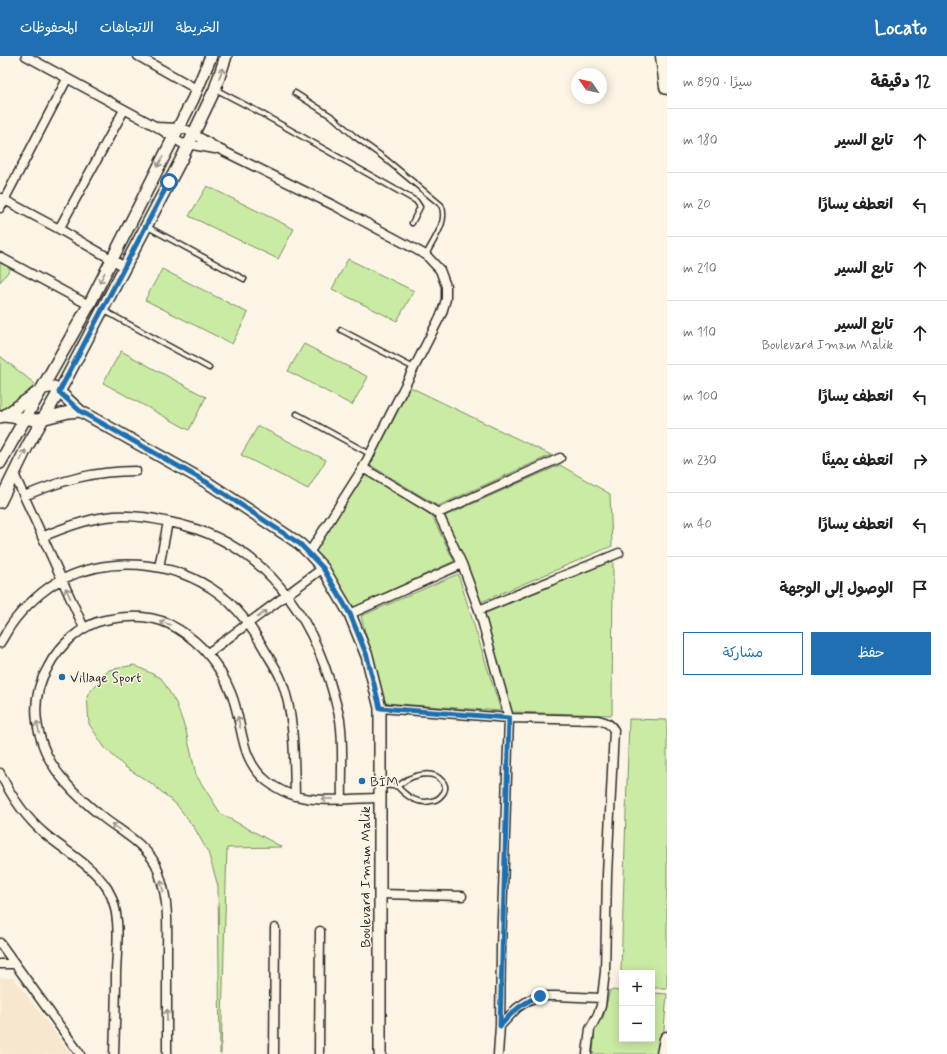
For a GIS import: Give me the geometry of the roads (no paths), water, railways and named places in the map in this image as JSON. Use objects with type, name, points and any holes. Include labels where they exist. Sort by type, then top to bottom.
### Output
[{"type":"highway","points":[[663,56],[667,87]]},
{"type":"highway","points":[[664,1054],[667,1039]]},
{"type":"street","points":[[26,56],[157,127],[181,143],[219,149]]},
{"type":"street","points":[[138,56],[198,90]]},
{"type":"street","points":[[0,463],[89,304],[198,90],[211,56]]},
{"type":"street","points":[[0,502],[103,310],[188,144],[215,89],[226,56]]},
{"type":"street","points":[[0,208],[2,199],[67,79]]},
{"type":"street","points":[[59,229],[124,110]]},
{"type":"street","points":[[157,127],[178,128],[193,134],[219,149],[335,206],[426,255],[440,270],[446,286],[446,299],[442,313],[370,454],[309,553]]},
{"type":"street","points":[[2,199],[59,229],[125,267]]},
{"type":"street","points":[[0,257],[89,304]]},
{"type":"street","points":[[2,417],[44,388],[52,387],[59,392]]},
{"type":"street","name":"Boulevard Imam Malik","points":[[59,392],[80,411],[208,483],[300,544],[323,568],[350,614],[367,656],[380,708],[380,1054]]},
{"type":"street","points":[[2,417],[37,420],[69,412],[80,411]]},
{"type":"street","points":[[438,513],[560,458]]},
{"type":"street","points":[[362,468],[438,513],[462,564],[479,610],[509,718],[498,1054]]},
{"type":"street","points":[[24,496],[54,483],[85,475],[136,471]]},
{"type":"street","points":[[14,474],[84,628]]},
{"type":"street","points":[[42,537],[68,526],[105,517],[128,516],[153,518],[208,533],[235,547],[268,573],[287,595],[302,616],[323,661],[340,720],[342,799]]},
{"type":"street","points":[[159,567],[168,522]]},
{"type":"street","points":[[479,610],[618,552]]},
{"type":"street","points":[[0,644],[11,625],[22,611],[43,592],[62,579],[87,570],[124,564],[159,567],[177,572],[211,588],[228,602],[248,624],[262,645],[280,678],[285,693],[294,742],[295,796]]},
{"type":"street","points":[[350,614],[462,564]]},
{"type":"street","points":[[208,653],[323,568]]},
{"type":"street","points":[[167,1054],[167,909],[162,883],[156,864],[146,851],[83,802],[68,786],[55,770],[43,747],[36,722],[36,701],[40,680],[50,662],[63,645],[84,628],[100,621],[123,617],[143,616],[173,625],[190,636],[208,653],[223,675],[232,695],[248,760],[257,773],[265,780],[282,791],[295,796],[313,799],[380,798]]},
{"type":"street","points":[[380,708],[509,718],[598,720],[612,726],[614,730],[607,875],[606,943],[602,998],[598,1014],[590,1029],[587,1054]]},
{"type":"street","points":[[0,774],[7,788],[32,822],[96,875],[107,887],[112,898],[116,913],[117,937],[114,1054]]},
{"type":"street","points":[[380,894],[462,896]]},
{"type":"street","points":[[274,1054],[275,928]]},
{"type":"street","points":[[319,1054],[320,931]]},
{"type":"street","points":[[0,943],[80,1054]]},
{"type":"street","points":[[0,964],[14,964]]},
{"type":"street","points":[[500,1026],[517,1008],[529,1000],[540,996],[602,998]]},
{"type":"lane","points":[[215,89],[263,114],[416,201],[420,207],[412,223]]},
{"type":"lane","points":[[295,93],[334,118],[354,136],[383,157],[441,205],[444,210],[442,222],[426,255]]},
{"type":"lane","points":[[146,226],[244,279]]},
{"type":"lane","points":[[103,310],[209,368]]},
{"type":"lane","points":[[341,330],[414,368]]},
{"type":"lane","points":[[297,414],[370,454]]},
{"type":"lane","points":[[381,785],[397,786],[417,775],[430,774],[441,779],[445,784],[445,789],[442,795],[436,800],[426,802],[409,798],[397,786]]},
{"type":"place","name":"Village Sport","points":[[62,677]]},
{"type":"place","name":"BİM","points":[[362,781]]}]
